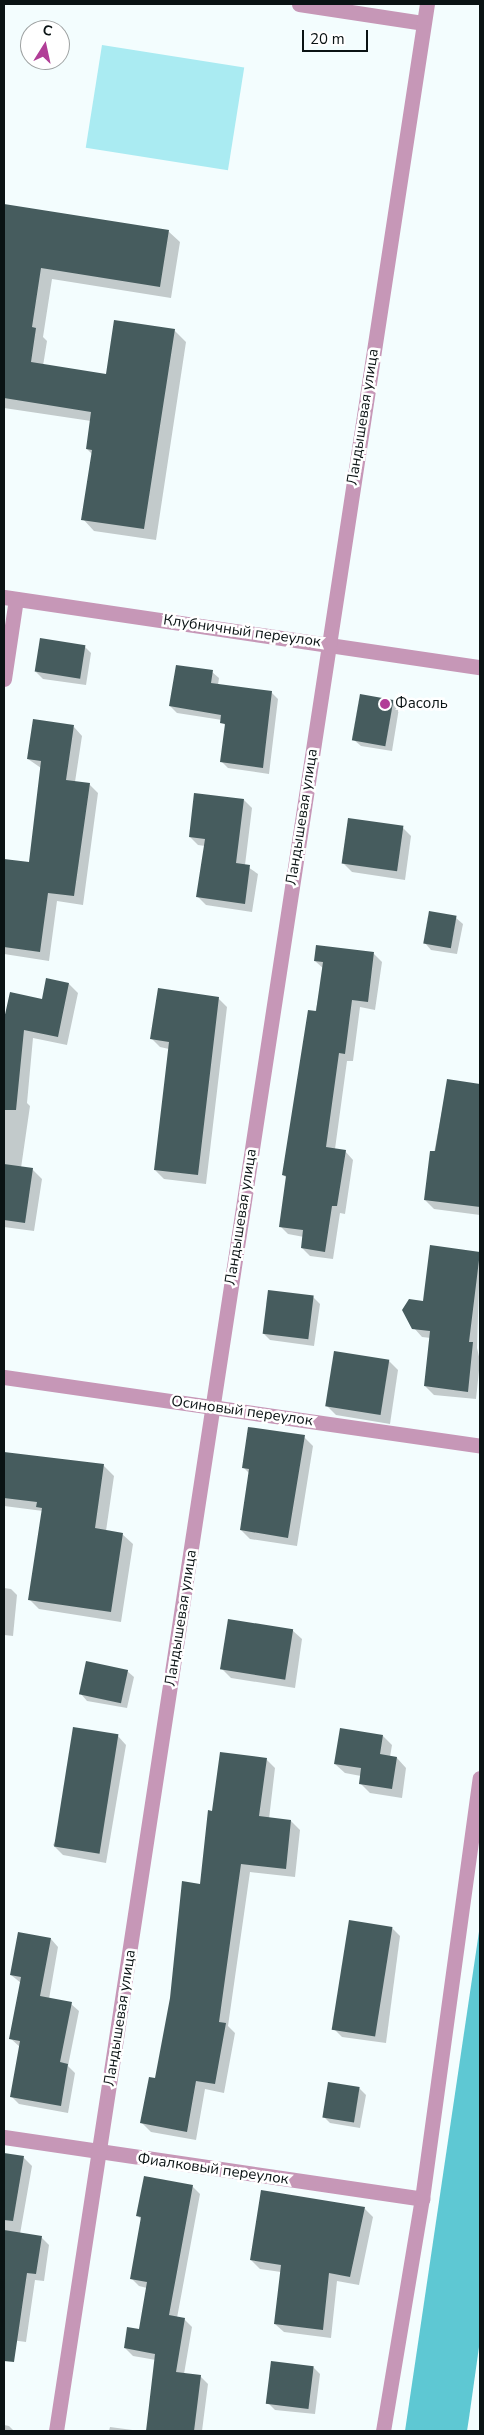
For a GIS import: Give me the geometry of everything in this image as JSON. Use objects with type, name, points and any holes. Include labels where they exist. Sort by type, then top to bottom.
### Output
[{"type":"street","points":[[299,4],[423,23]]},
{"type":"street","name":"Ландышевая улица","points":[[56,2431],[427,4]]},
{"type":"street","points":[[4,679],[10,598]]},
{"type":"street","name":"Клубничный переулок","points":[[10,598],[328,643],[480,667]]},
{"type":"street","name":"Осиновый переулок","points":[[4,1377],[480,1446]]},
{"type":"street","points":[[383,2431],[422,2199],[480,1778]]},
{"type":"street","name":"Фиалковый переулок","points":[[4,2137],[422,2199]]},
{"type":"shaded area","points":[[102,45],[244,68],[228,170],[86,148]]},
{"type":"shaded area","points":[[480,1925],[480,2340],[469,2418],[467,2431],[405,2431]]},
{"type":"building","points":[[4,204],[169,230],[160,287],[41,268],[32,327],[36,328],[31,362],[106,374],[114,320],[175,329],[144,529],[81,520],[92,450],[86,449],[91,412],[4,398]]},
{"type":"building","points":[[40,638],[85,645],[80,679],[35,672]]},
{"type":"building","points":[[176,665],[213,670],[211,683],[272,691],[263,768],[220,762],[225,724],[220,723],[221,715],[169,706]]},
{"type":"building","points":[[360,694],[393,700],[385,746],[352,740]]},
{"type":"building","points":[[33,719],[74,725],[66,780],[90,783],[74,896],[48,893],[40,952],[4,947],[4,859],[29,862],[41,761],[27,759]]},
{"type":"building","points":[[194,793],[244,799],[236,863],[250,865],[245,904],[196,897],[205,839],[189,837]]},
{"type":"building","points":[[348,818],[403,826],[397,871],[342,864]]},
{"type":"building","points":[[429,911],[457,916],[451,948],[423,943]]},
{"type":"building","points":[[316,945],[374,952],[368,1002],[352,1000],[345,1054],[339,1053],[326,1147],[346,1150],[337,1206],[332,1206],[325,1252],[301,1248],[303,1230],[279,1227],[286,1176],[282,1175],[308,1010],[316,1011],[323,962],[314,961]]},
{"type":"building","points":[[46,978],[69,983],[58,1037],[24,1030],[16,1110],[4,1110],[4,1019],[10,992],[42,999]]},
{"type":"building","points":[[158,988],[219,997],[198,1175],[154,1170],[169,1042],[150,1039]]},
{"type":"building","points":[[447,1079],[480,1084],[480,1207],[424,1200],[430,1151],[435,1151]]},
{"type":"building","points":[[4,1164],[33,1168],[25,1223],[4,1220]]},
{"type":"building","points":[[430,1245],[480,1252],[469,1342],[473,1342],[468,1392],[424,1386],[430,1331],[412,1329],[402,1310],[409,1299],[423,1301]]},
{"type":"building","points":[[268,1290],[314,1296],[308,1339],[263,1334]]},
{"type":"building","points":[[334,1351],[389,1360],[381,1415],[325,1406]]},
{"type":"building","points":[[248,1427],[305,1435],[288,1538],[240,1530],[249,1469],[242,1468]]},
{"type":"building","points":[[4,1452],[104,1464],[95,1528],[123,1533],[111,1612],[28,1600],[42,1508],[36,1507],[37,1502],[4,1498]]},
{"type":"building","points":[[228,1619],[293,1629],[285,1680],[220,1669]]},
{"type":"building","points":[[86,1661],[128,1670],[121,1703],[79,1694]]},
{"type":"building","points":[[73,1727],[118,1734],[100,1854],[54,1847]]},
{"type":"building","points":[[340,1728],[383,1735],[380,1754],[397,1757],[392,1789],[359,1784],[361,1768],[334,1764]]},
{"type":"building","points":[[220,1752],[267,1758],[259,1816],[291,1820],[286,1869],[241,1864],[219,2022],[226,2023],[215,2084],[196,2081],[187,2132],[140,2123],[149,2077],[155,2078],[170,1998],[182,1881],[200,1884],[208,1810],[212,1811]]},
{"type":"building","points":[[349,1920],[392,1927],[375,2037],[332,2030]]},
{"type":"building","points":[[18,1932],[51,1938],[40,1996],[72,2002],[60,2062],[68,2064],[61,2106],[10,2097],[20,2041],[9,2039],[21,1977],[10,1975]]},
{"type":"building","points":[[328,2082],[360,2087],[354,2123],[322,2118]]},
{"type":"building","points":[[4,2153],[24,2156],[13,2221],[4,2220]]},
{"type":"building","points":[[144,2176],[193,2185],[169,2315],[185,2318],[176,2372],[201,2375],[194,2431],[146,2431],[155,2354],[124,2348],[127,2327],[139,2329],[147,2282],[130,2279],[141,2217],[136,2216]]},
{"type":"building","points":[[261,2190],[365,2207],[350,2277],[329,2273],[323,2330],[274,2324],[281,2265],[250,2260]]},
{"type":"building","points":[[4,2230],[42,2236],[36,2274],[27,2273],[14,2362],[4,2361]]},
{"type":"building","points":[[271,2361],[314,2366],[308,2409],[266,2404]]},
{"type":"place","name":"Фасоль","points":[[385,704]]}]
